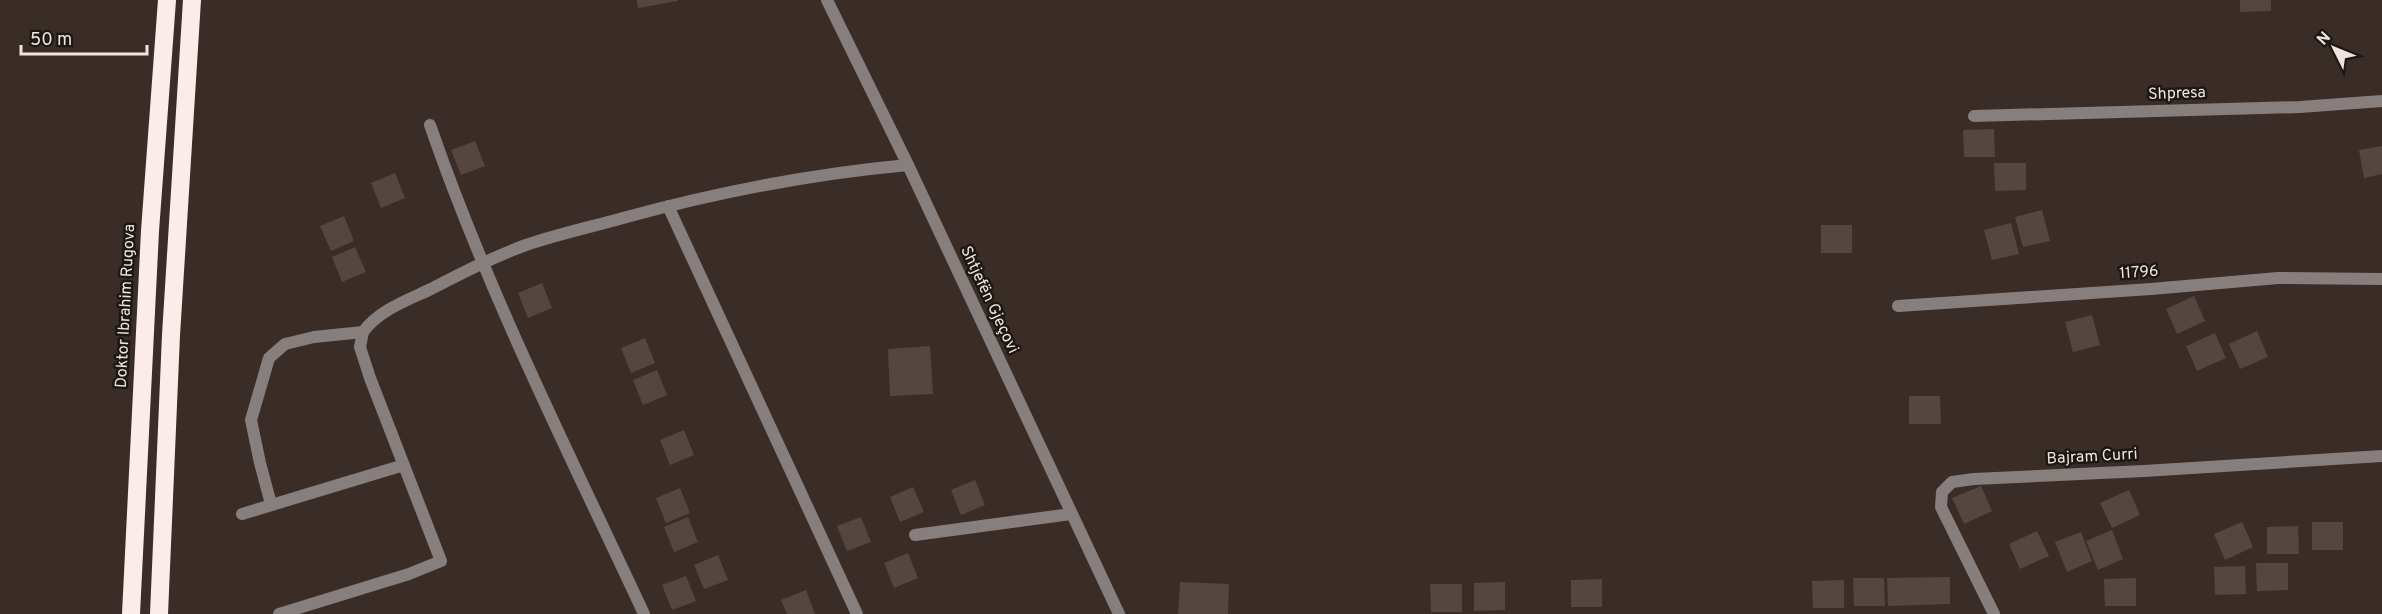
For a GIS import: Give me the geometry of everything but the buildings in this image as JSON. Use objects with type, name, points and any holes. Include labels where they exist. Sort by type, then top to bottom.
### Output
[{"type":"highway","name":"Doktor Ibrahim Rugova","points":[[131,614],[150,231],[167,0]]},
{"type":"highway","points":[[159,614],[171,335],[192,0]]},
{"type":"street","name":"Shtjefën Gjeçovi","points":[[827,0],[908,165],[1119,614]]},
{"type":"street","name":"Shpresa","points":[[1974,116],[2300,107],[2382,101]]},
{"type":"street","points":[[430,125],[454,195],[482,263],[644,614]]},
{"type":"street","points":[[279,614],[409,574],[441,561],[360,347],[363,332],[369,324],[389,310],[482,263],[527,245],[668,206],[766,183],[908,165]]},
{"type":"street","points":[[668,206],[857,614]]},
{"type":"street","name":"11796","points":[[1898,306],[2278,278],[2382,279]]},
{"type":"street","points":[[271,504],[251,420],[269,358],[285,344],[314,336],[363,332]]},
{"type":"street","name":"Bajram Curri","points":[[1994,614],[1941,507],[1942,492],[1952,482],[2382,456]]},
{"type":"street","points":[[243,514],[404,465]]},
{"type":"street","points":[[915,535],[1071,514]]}]
